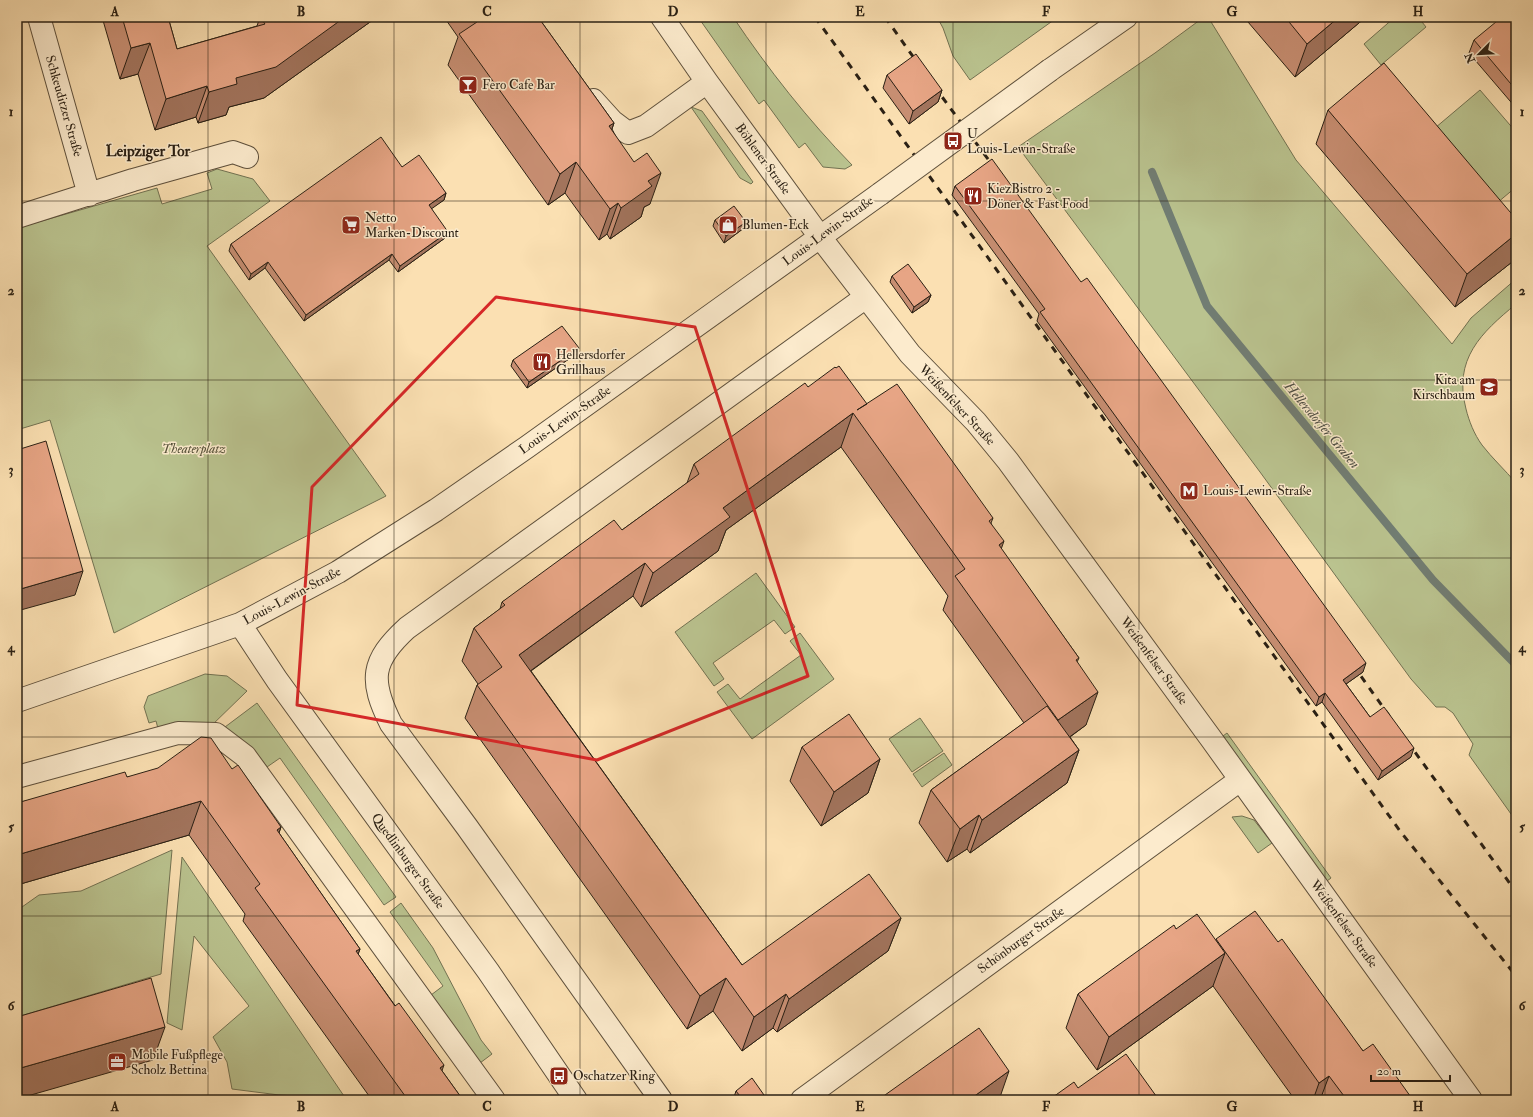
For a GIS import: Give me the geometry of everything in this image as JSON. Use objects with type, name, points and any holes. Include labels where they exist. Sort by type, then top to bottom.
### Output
[{"type":"street","name":"Schkeuditzer Straße","points":[[39,17],[89,195]]},
{"type":"street","name":"Böhlener Straße","points":[[662,17],[707,82],[820,237]]},
{"type":"street","name":"Louis-Lewin-Straße","points":[[17,701],[240,624],[338,572],[436,510],[540,438],[1050,70],[1126,17]]},
{"type":"street","points":[[584,90],[612,121],[628,133],[646,126],[707,82]]},
{"type":"street","points":[[17,218],[133,180],[233,152],[247,157]]},
{"type":"street","name":"Weißenfelser Straße","points":[[820,237],[910,354],[976,422],[1008,461],[1471,1100]]},
{"type":"street","points":[[661,1100],[467,827],[391,724],[382,705],[378,688],[377,669],[382,655],[390,644],[407,628],[866,297]]},
{"type":"street","name":"Quedlinburger Straße","points":[[240,624],[277,680],[488,971],[576,1100]]},
{"type":"street","points":[[17,777],[178,733],[216,734],[245,756],[494,1100]]},
{"type":"street","name":"Schönburger Straße","points":[[802,1100],[1240,780]]},
{"type":"highlighted area","points":[[496,297],[695,327],[808,676],[597,760],[297,705],[312,487]]},
{"type":"green space","points":[[698,17],[733,17],[789,94],[852,165],[845,169],[823,167],[805,143],[799,148],[764,100],[759,104]]},
{"type":"green space","points":[[937,17],[1058,17],[970,80],[953,56],[943,28]]},
{"type":"green space","points":[[1204,17],[1208,17],[1296,160],[1452,344],[1471,318],[1516,279],[1516,304],[1481,337],[1473,349],[1467,361],[1463,376],[1463,391],[1467,414],[1482,445],[1516,483],[1516,821],[1469,755],[1473,744],[1453,713],[1445,707],[1436,707],[1411,679],[1260,472],[1018,147],[1155,53]]},
{"type":"green space","points":[[1395,17],[1418,17],[1426,27],[1381,65],[1364,44]]},
{"type":"green space","points":[[1480,90],[1516,132],[1516,187],[1497,203],[1435,128]]},
{"type":"green space","points":[[691,107],[702,111],[753,182],[751,184],[740,178]]},
{"type":"green space","name":"Theaterplatz","points":[[217,169],[253,179],[270,201],[207,246],[386,496],[114,633],[50,420],[20,429],[17,419],[17,228],[157,188],[162,204],[212,189],[207,173]]},
{"type":"green space","points":[[756,573],[795,627],[785,634],[774,620],[713,663],[724,679],[714,686],[675,632]]},
{"type":"green space","points":[[800,633],[834,679],[752,739],[717,692],[728,684],[740,699],[801,655],[790,641]]},
{"type":"green space","points":[[205,674],[227,676],[247,691],[208,729],[160,736],[156,721],[149,723],[144,707],[148,696]]},
{"type":"green space","points":[[257,703],[396,897],[384,905],[280,758],[267,767],[247,744],[221,730]]},
{"type":"green space","points":[[920,718],[943,751],[912,772],[889,739]]},
{"type":"green space","points":[[1227,733],[1331,878],[1327,881],[1223,736]]},
{"type":"green space","points":[[944,753],[952,765],[922,787],[913,774]]},
{"type":"green space","points":[[1242,816],[1254,820],[1272,843],[1258,853],[1232,817]]},
{"type":"green space","points":[[172,850],[161,974],[17,1017],[17,907],[22,907],[39,895],[81,891]]},
{"type":"green space","points":[[182,857],[346,1099],[279,1095],[232,1089],[227,1062],[213,1037],[249,1006],[194,936],[182,1030],[167,1023]]},
{"type":"green space","points":[[401,903],[433,948],[481,1040],[492,1054],[480,1063],[431,995],[443,986],[390,912]]},
{"type":"building","points":[[122,17],[168,17],[177,49],[265,24],[260,17],[345,17],[276,67],[236,78],[237,84],[209,92],[207,86],[166,99],[150,43],[131,48]]},
{"type":"building","points":[[475,17],[538,17],[614,123],[609,126],[634,162],[647,153],[661,173],[648,181],[652,186],[621,208],[618,203],[610,209],[576,162],[560,174],[459,34],[477,22]]},
{"type":"building","points":[[1285,17],[1339,17],[1307,44]]},
{"type":"building","points":[[1502,17],[1516,17],[1516,90],[1474,40]]},
{"type":"building","points":[[916,54],[942,90],[913,111],[887,75]]},
{"type":"building","points":[[1384,63],[1516,219],[1516,234],[1467,274],[1328,110]]},
{"type":"building","name":"Netto Marken-Discount","points":[[381,137],[402,167],[419,155],[446,193],[429,205],[448,232],[400,266],[392,254],[306,315],[268,262],[251,274],[231,244]]},
{"type":"building","points":[[992,159],[1081,282],[1087,278],[1366,663],[1343,680],[1370,717],[1384,707],[1414,748],[1382,771],[1325,693],[1319,697],[1040,312],[1045,309],[955,186]]},
{"type":"building","name":"Blumen-Eck","points":[[734,206],[746,222],[726,236],[715,220]]},
{"type":"building","points":[[908,264],[931,295],[914,307],[892,276]]},
{"type":"building","points":[[562,326],[579,348],[529,382],[513,360]]},
{"type":"building","points":[[839,366],[867,404],[897,384],[993,518],[989,521],[1004,541],[999,545],[1079,658],[1076,660],[1098,692],[1058,720],[955,576],[965,569],[853,413],[723,508],[730,517],[653,573],[645,563],[519,655],[742,965],[869,874],[901,918],[789,999],[786,994],[754,1017],[726,978],[700,996],[477,685],[502,667],[474,628],[505,605],[502,602],[614,520],[622,530],[699,474],[694,464],[805,383],[808,387],[835,367],[836,368]]},
{"type":"building","points":[[46,441],[83,571],[17,590],[17,450]]},
{"type":"building","points":[[1047,706],[1079,750],[982,820],[979,815],[960,829],[931,790]]},
{"type":"building","points":[[849,714],[880,759],[834,792],[802,747]]},
{"type":"building","points":[[201,737],[211,738],[232,769],[238,765],[281,827],[277,830],[360,949],[356,951],[395,1006],[399,1003],[444,1065],[440,1068],[463,1100],[408,1100],[255,888],[260,884],[201,801],[17,855],[17,803],[125,772],[127,777],[158,768]]},
{"type":"building","points":[[1255,911],[1278,942],[1282,939],[1363,1051],[1373,1044],[1413,1100],[1347,1100],[1329,1076],[1319,1083],[1216,939]]},
{"type":"building","points":[[1197,914],[1225,953],[1109,1037],[1078,994],[1174,925],[1176,929]]},
{"type":"building","points":[[151,978],[165,1027],[17,1069],[17,1017]]},
{"type":"building","points":[[979,1028],[1009,1071],[969,1100],[878,1100]]},
{"type":"building","points":[[1126,1054],[1159,1100],[1056,1100],[1053,1097],[1074,1082],[1078,1088]]},
{"type":"building","points":[[752,1078],[764,1095],[757,1100],[743,1100],[736,1091]]},
{"type":"waterway","name":"Hellersdorfer Graben","points":[[1152,172],[1207,306],[1433,580],[1516,665]]},
{"type":"railway","points":[[815,17],[1400,831],[1516,976]]},
{"type":"railway","points":[[885,17],[919,65]]},
{"type":"railway","points":[[934,86],[996,170]]},
{"type":"railway","points":[[1353,665],[1390,717]]},
{"type":"railway","points":[[1407,741],[1516,892]]},
{"type":"place","name":"Fero Cafe Bar","points":[[468,85]]},
{"type":"place","name":"U Louis-Lewin-Straße","points":[[953,141]]},
{"type":"place","name":"KiezBistro 2 - Döner & Fast Food","points":[[973,196]]},
{"type":"place","name":"Netto Marken-Discount","points":[[351,225]]},
{"type":"place","name":"Blumen-Eck","points":[[728,225]]},
{"type":"place","name":"Hellersdorfer Grillhaus","points":[[542,362]]},
{"type":"place","name":"Kita am Kirschbaum","points":[[1489,387]]},
{"type":"place","name":"Louis-Lewin-Straße","points":[[1189,491]]},
{"type":"place","name":"Mobile Fußpflege Scholz Bettina","points":[[117,1062]]},
{"type":"place","name":"Oschatzer Ring","points":[[559,1076]]},
{"type":"district","name":"Leipziger Tor","points":[[148,151]]}]
